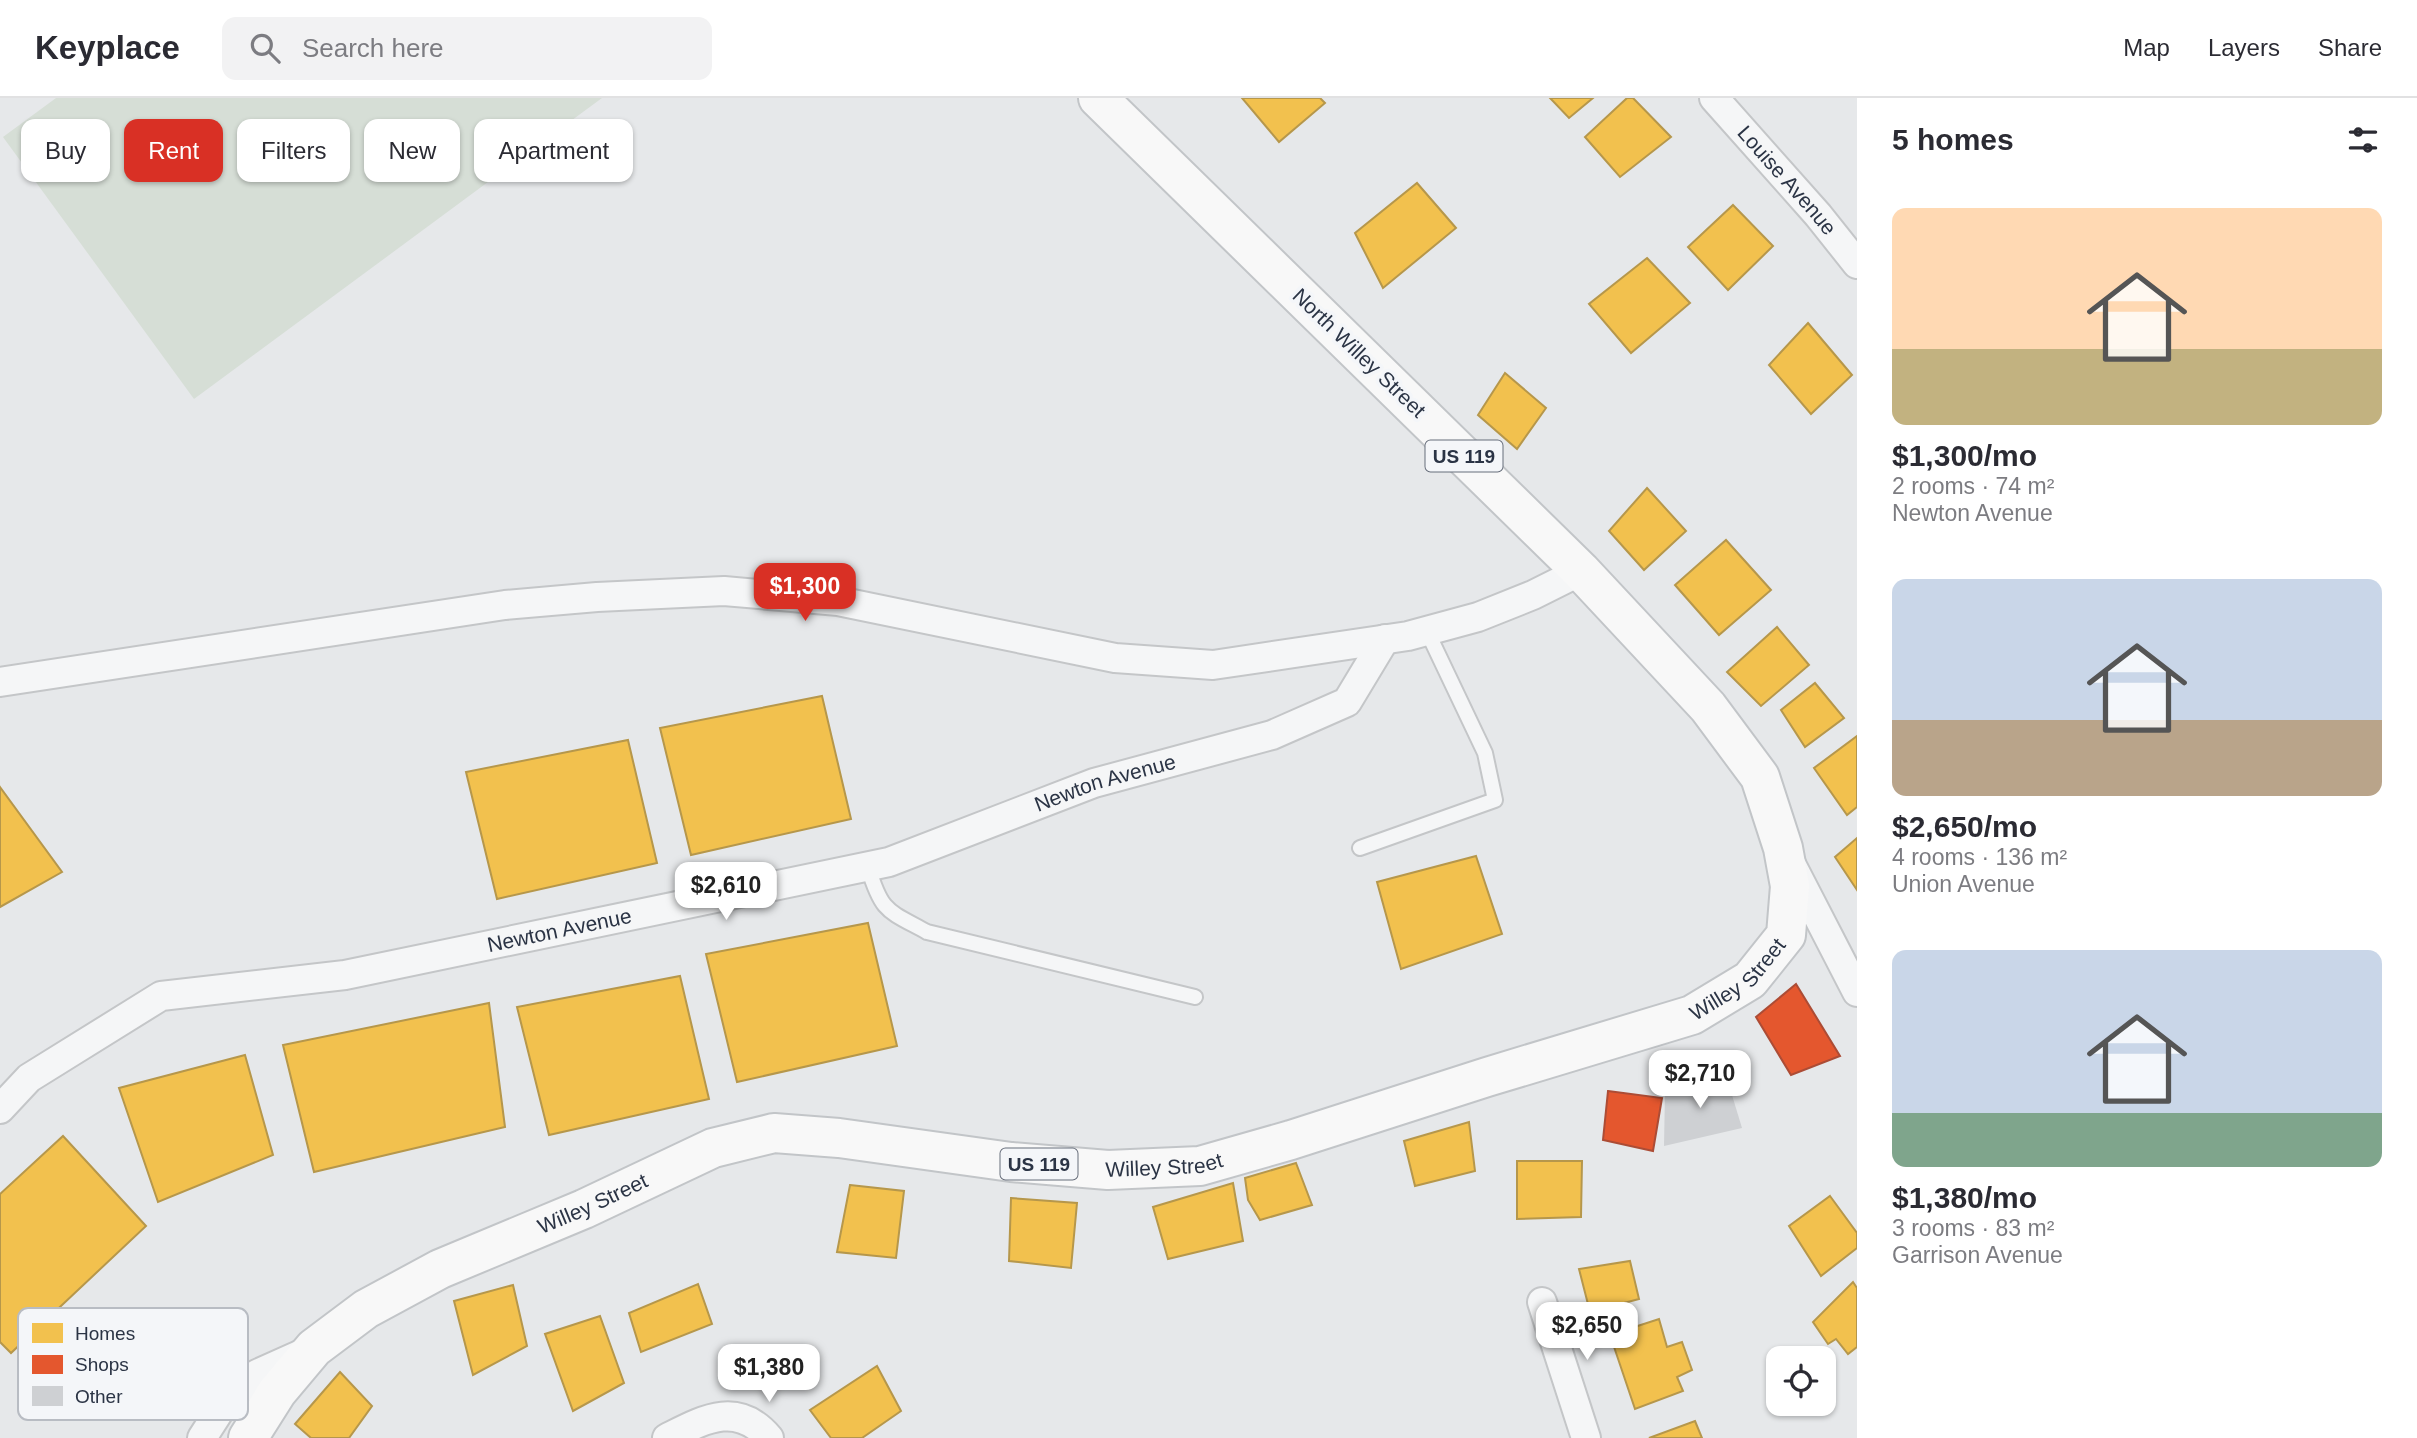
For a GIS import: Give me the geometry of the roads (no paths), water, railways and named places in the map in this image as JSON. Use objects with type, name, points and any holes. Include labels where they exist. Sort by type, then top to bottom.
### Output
[{"type":"main road","name":"North Willey Street","points":[[1098,98],[1581,571],[1708,707],[1760,777],[1783,848]]},
{"type":"main road","name":"Willey Street","points":[[248,1438],[277,1392],[314,1348],[366,1309],[440,1269],[584,1209],[713,1149],[774,1133],[839,1138],[1011,1162],[1108,1170],[1199,1166],[1692,1015],[1750,980],[1786,935],[1790,886],[1783,848]]},
{"type":"street","name":"Louise Avenue","points":[[1714,98],[1818,215],[1857,264]]},
{"type":"street","points":[[0,682],[505,605],[597,597],[724,591],[838,601],[1115,658],[1213,664],[1427,631],[1478,617],[1581,571]]},
{"type":"street","name":"Newton Avenue","points":[[0,1109],[29,1078],[161,996],[345,975],[889,862],[1094,783],[1272,734],[1348,702],[1385,639]]},
{"type":"street","points":[[1783,848],[1857,992]]},
{"type":"street","points":[[1542,1302],[1586,1438]]},
{"type":"street","points":[[248,1383],[257,1374],[314,1348]]},
{"type":"street","points":[[667,1438],[708,1418],[736,1416],[759,1426],[769,1438]]},
{"type":"street","points":[[202,1438],[214,1420]]},
{"type":"lane","points":[[1360,848],[1494,800],[1485,753],[1427,631]]},
{"type":"lane","points":[[868,867],[877,898],[888,911],[927,932],[1195,997]]}]
